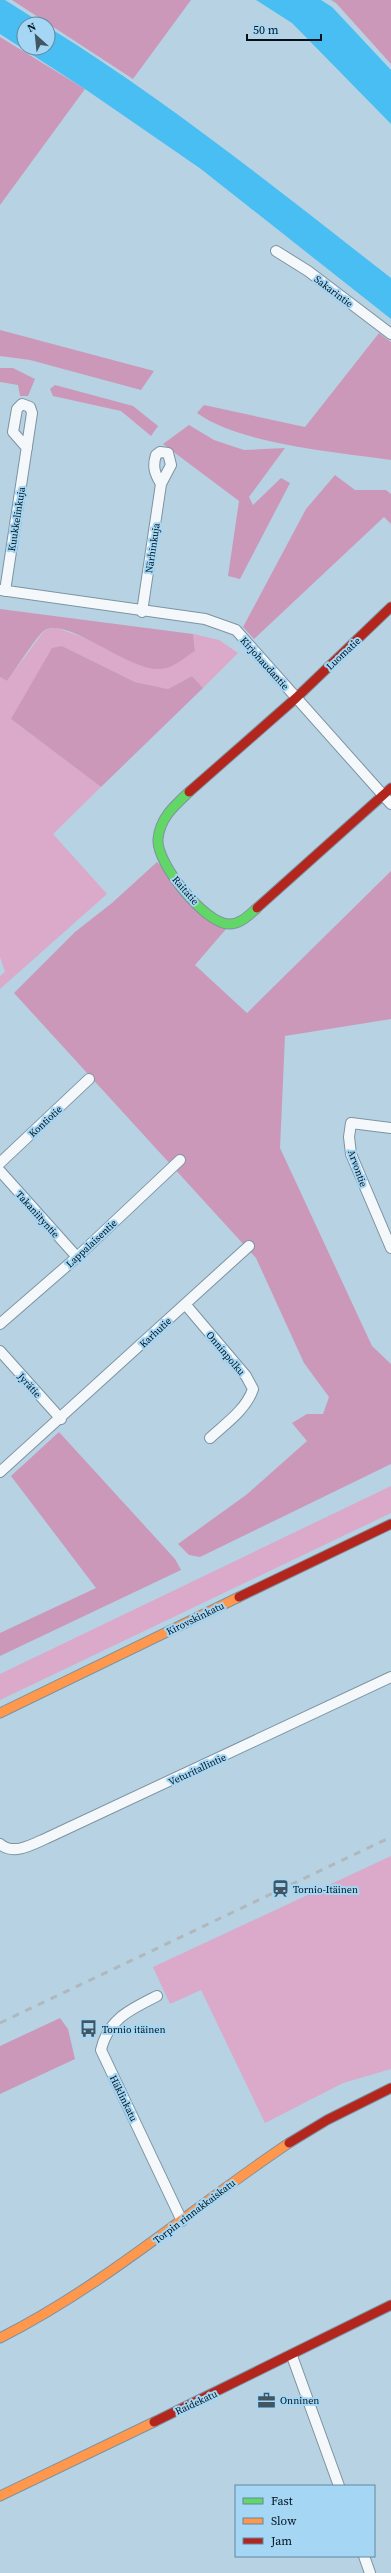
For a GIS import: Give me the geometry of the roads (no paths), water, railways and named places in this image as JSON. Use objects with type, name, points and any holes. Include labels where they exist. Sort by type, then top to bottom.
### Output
[{"type":"street","name":"Sakarintie","points":[[276,251],[308,271],[391,334]]},
{"type":"street","name":"Kuukkelinkuja","points":[[2,591],[27,448]]},
{"type":"street","name":"Närhinkuja","points":[[142,612],[161,484]]},
{"type":"street","name":"Kirjohaudantie","points":[[2,591],[142,612],[205,619],[236,630],[296,698],[387,792],[391,804]]},
{"type":"street","name":"Luomatie","points":[[296,698],[391,607]]},
{"type":"street","name":"Raitatie","points":[[296,698],[169,810],[162,823],[158,851],[165,865],[212,919],[221,924],[233,926],[244,920],[387,792]]},
{"type":"street","name":"Kontiotie","points":[[0,1163],[89,1079]]},
{"type":"street","name":"Arvontie","points":[[391,1128],[351,1123],[349,1136],[351,1154],[391,1248]]},
{"type":"street","name":"Lappalaisentie","points":[[0,1324],[77,1257],[180,1160]]},
{"type":"street","name":"Takaniityntie","points":[[0,1171],[77,1257]]},
{"type":"street","name":"Karhutie","points":[[0,1472],[61,1419],[249,1246]]},
{"type":"street","name":"Onninpolku","points":[[185,1304],[246,1376],[253,1389],[250,1398],[240,1410],[210,1438]]},
{"type":"street","name":"Jyrätie","points":[[0,1351],[61,1419]]},
{"type":"street","name":"Kirovskinkatu","points":[[0,1712],[391,1524]]},
{"type":"street","name":"Veturitallintie","points":[[0,1844],[11,1850],[24,1848],[391,1676]]},
{"type":"street","name":"Häklinkatu","points":[[157,1996],[122,2014],[107,2033],[101,2050],[182,2221]]},
{"type":"street","name":"Torpin rinnakkaiskatu","points":[[0,2338],[74,2297],[182,2221],[297,2136],[362,2100],[391,2088]]},
{"type":"street","name":"Raidekatu","points":[[0,2496],[292,2356],[391,2305]]},
{"type":"street","points":[[292,2356],[339,2485]]},
{"type":"street","points":[[364,2557],[370,2573]]},
{"type":"water","points":[[0,0],[5,0],[30,16],[16,16],[16,44],[0,34]]},
{"type":"water","points":[[256,0],[321,0],[332,7],[391,70],[391,124],[292,23]]},
{"type":"water","points":[[56,32],[93,55],[180,116],[391,278],[391,319],[201,169],[85,89],[34,56],[56,56]]},
{"type":"railway","points":[[0,2023],[391,1837]]},
{"type":"place","name":"Tornio-Itäinen","points":[[280,1889]]},
{"type":"place","name":"Tornio itäinen","points":[[89,2029]]},
{"type":"place","name":"Onninen","points":[[267,2400]]}]
